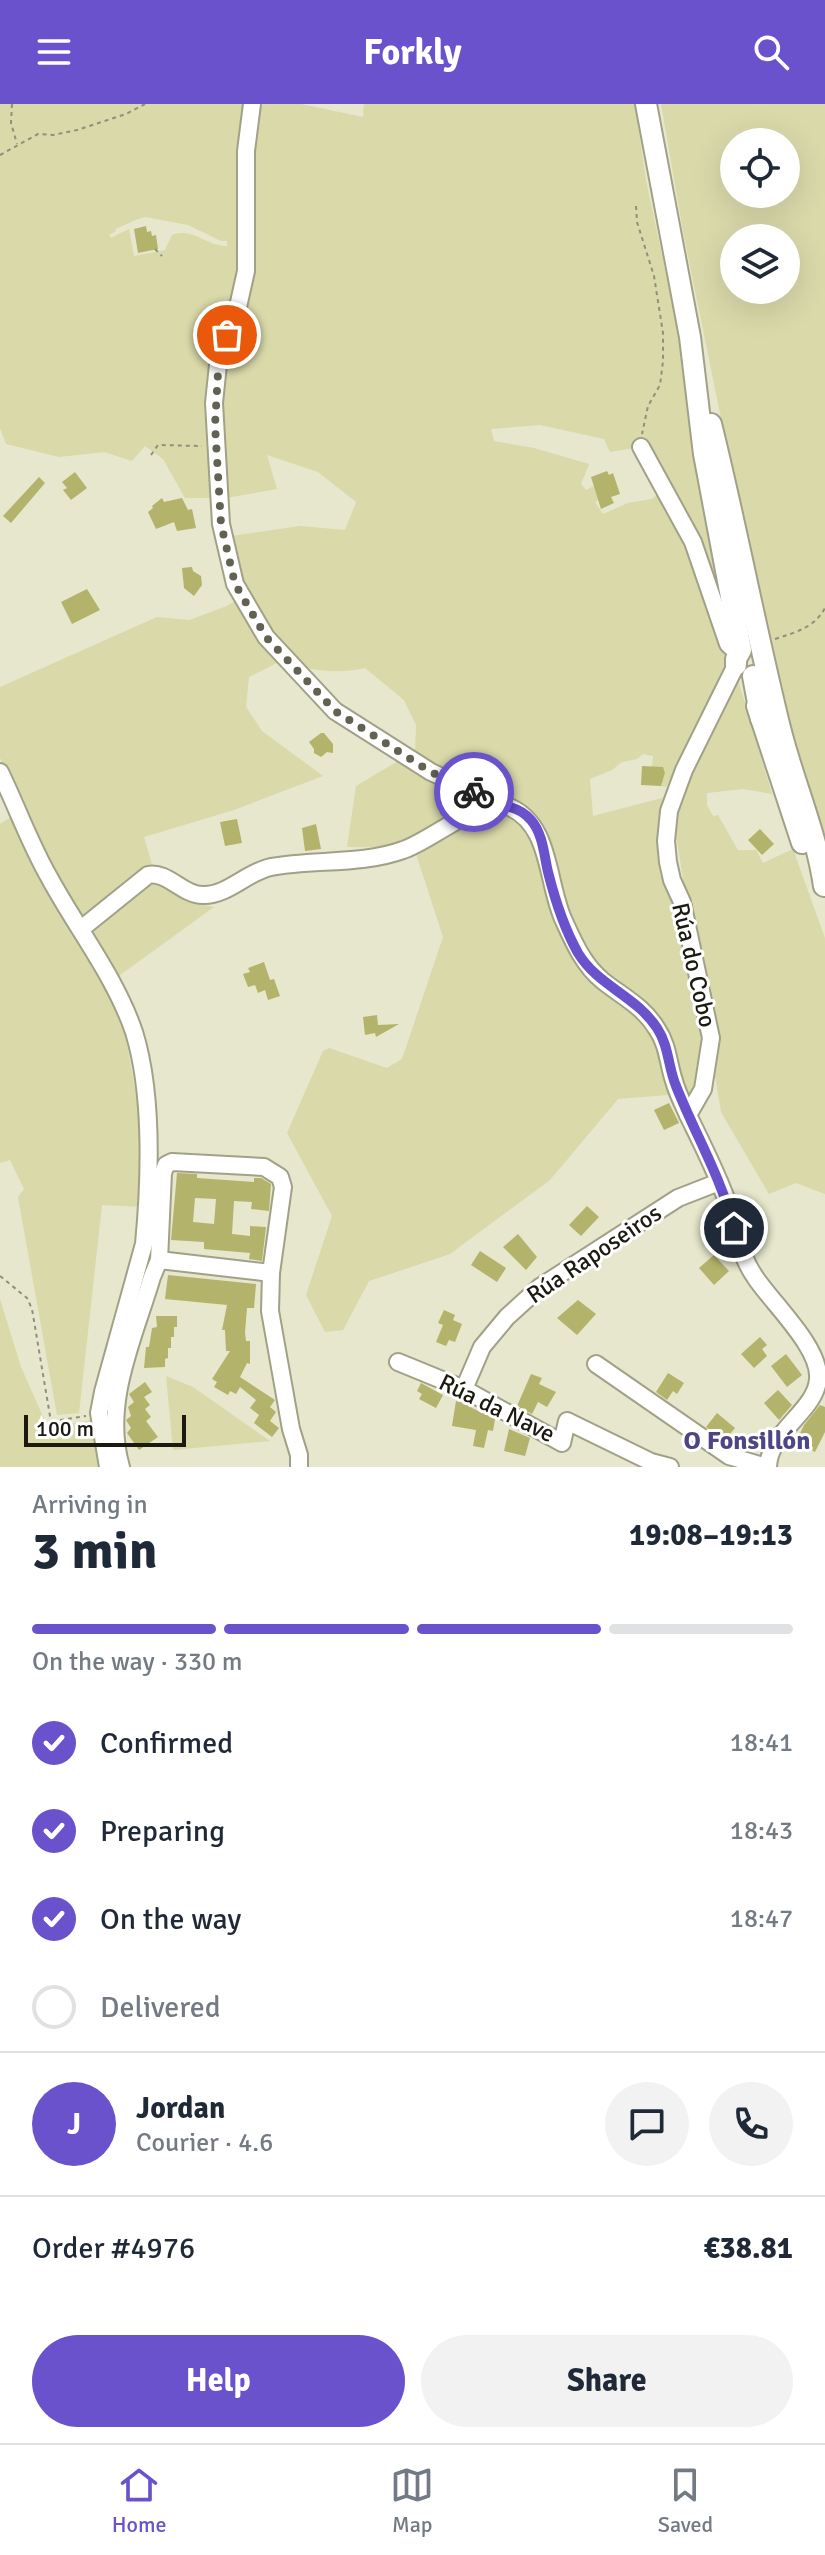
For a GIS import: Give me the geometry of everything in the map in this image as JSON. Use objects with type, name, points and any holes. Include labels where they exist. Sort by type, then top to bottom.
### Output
[{"type":"main road","points":[[646,104],[690,337],[698,397],[761,719],[807,858],[824,887]]},
{"type":"main road","points":[[690,337],[732,505],[746,582],[747,652],[819,853],[824,887]]},
{"type":"street","points":[[252,104],[246,151],[246,271],[236,316],[219,355],[214,403],[221,524],[235,584],[266,637],[335,711],[431,772],[475,792],[487,805]]},
{"type":"street","points":[[641,447],[693,542],[728,644],[747,652]]},
{"type":"street","name":"Rúa do Cobo","points":[[688,1115],[703,1089],[711,1038],[682,902],[668,862],[666,841],[669,811],[684,770],[747,652]]},
{"type":"street","points":[[0,772],[48,876],[110,979],[134,1034],[142,1076],[148,1128],[144,1244],[99,1413],[108,1467]]},
{"type":"street","points":[[81,929],[148,875],[162,877],[187,892],[206,896],[270,867],[389,855],[406,850],[487,805],[505,804],[530,819],[540,838],[559,911],[579,954],[602,981],[637,1003],[657,1029],[668,1051],[674,1082],[729,1206],[739,1249],[754,1277],[809,1349],[821,1388],[779,1437],[768,1456],[767,1467],[729,1456],[596,1364]]},
{"type":"street","points":[[121,1467],[114,1433],[115,1407],[159,1260],[163,1173],[166,1165],[172,1162],[264,1167],[280,1177],[283,1187],[271,1273],[270,1311],[299,1467]]},
{"type":"street","name":"Rúa Raposeiros","points":[[464,1389],[482,1347],[507,1317],[540,1287],[678,1198],[719,1182]]},
{"type":"street","points":[[159,1260],[271,1273]]},
{"type":"street","name":"Rúa da Nave","points":[[398,1362],[464,1389],[562,1443],[567,1421],[651,1462],[670,1467]]},
{"type":"path","points":[[12,104],[11,123],[17,145]]},
{"type":"path","points":[[0,155],[38,134],[53,135],[77,130],[126,114],[145,104]]},
{"type":"path","points":[[636,206],[637,222],[654,276],[663,347],[660,385],[648,406],[641,447]]},
{"type":"path","points":[[155,249],[160,256]]},
{"type":"path","points":[[151,455],[158,445],[166,444],[216,447]]},
{"type":"path","points":[[747,652],[807,628],[825,608]]},
{"type":"path","points":[[0,1276],[27,1298],[32,1309],[50,1416],[54,1421],[60,1421],[99,1413]]},
{"type":"green space","points":[[0,104],[301,104],[363,117],[364,104],[635,104],[646,180],[677,326],[690,422],[734,643],[694,530],[639,437],[634,448],[610,452],[604,439],[540,425],[491,429],[494,441],[534,448],[589,464],[581,484],[586,490],[594,486],[600,499],[595,502],[603,514],[628,503],[652,499],[659,493],[681,528],[732,654],[720,674],[710,705],[666,787],[661,786],[665,773],[652,767],[653,756],[643,754],[590,779],[593,816],[662,798],[658,851],[660,875],[673,901],[697,995],[706,1044],[700,1079],[692,1093],[618,1099],[550,1180],[450,1254],[369,1281],[343,1330],[325,1332],[306,1295],[332,1216],[287,1133],[323,1051],[329,1048],[387,1068],[402,1059],[443,937],[416,854],[391,847],[347,847],[356,786],[415,751],[416,725],[404,700],[365,668],[323,670],[281,661],[249,677],[246,707],[262,731],[323,776],[234,810],[144,837],[152,865],[193,903],[214,907],[116,978],[138,1109],[143,1207],[102,1205],[79,1413],[57,1415],[18,1197],[24,1189],[10,1160],[0,1163],[0,824],[22,810],[0,758],[0,687],[157,617],[189,620],[227,606],[248,593],[231,536],[300,526],[345,530],[356,502],[318,472],[267,455],[277,489],[226,498],[185,498],[163,459],[145,446],[132,461],[104,452],[59,457],[6,444],[0,428]],"holes":[[[145,217],[188,225],[227,241],[227,246],[180,233],[172,235],[165,250],[134,256],[129,229],[111,238],[109,235],[115,229]]]},
{"type":"green space","points":[[661,104],[825,104],[825,845],[787,723],[721,418]]},
{"type":"green space","points":[[737,676],[772,794],[743,789],[707,793],[707,805],[713,816],[718,815],[738,850],[756,850],[763,863],[793,849],[825,938],[825,1194],[796,1183],[769,1194],[721,1112],[674,823],[686,777]]},
{"type":"green space","points":[[0,1299],[21,1367],[48,1428],[91,1420],[98,1467],[0,1467]]},
{"type":"green space","points":[[166,1376],[193,1387],[270,1441],[173,1450]]},
{"type":"building","points":[[146,226],[147,232],[156,235],[158,249],[138,253],[134,229]]},
{"type":"building","points":[[607,471],[609,475],[613,473],[620,494],[611,497],[614,503],[601,509],[591,477]]},
{"type":"building","points":[[75,472],[87,488],[71,500],[63,490],[67,488],[62,482]]},
{"type":"building","points":[[39,477],[45,483],[11,523],[3,516]]},
{"type":"building","points":[[162,498],[164,502],[182,498],[188,510],[192,509],[196,528],[177,531],[174,522],[156,529],[148,512]]},
{"type":"building","points":[[192,567],[201,576],[202,585],[194,596],[184,588],[182,568]]},
{"type":"building","points":[[87,589],[100,610],[72,624],[61,602]]},
{"type":"building","points":[[321,733],[333,744],[333,753],[327,752],[321,757],[314,753],[309,742]]},
{"type":"building","points":[[642,766],[663,767],[665,773],[661,786],[641,785]]},
{"type":"building","points":[[237,819],[242,843],[225,846],[220,822]]},
{"type":"building","points":[[316,824],[321,849],[305,851],[302,828]]},
{"type":"building","points":[[760,829],[774,844],[762,855],[748,840]]},
{"type":"building","points":[[264,962],[280,996],[268,1000],[265,990],[258,993],[255,985],[248,987],[243,974],[250,972],[248,968]]},
{"type":"building","points":[[377,1015],[378,1025],[399,1024],[376,1037],[375,1033],[365,1035],[363,1017]]},
{"type":"building","points":[[669,1103],[679,1123],[664,1130],[654,1110]]},
{"type":"building","points":[[177,1173],[197,1174],[197,1178],[254,1182],[254,1178],[261,1178],[271,1184],[269,1211],[251,1209],[252,1202],[234,1201],[232,1234],[250,1236],[250,1226],[266,1227],[262,1261],[249,1259],[250,1253],[204,1249],[204,1242],[171,1240]],"holes":[[[195,1198],[216,1199],[214,1224],[193,1222]]]},
{"type":"building","points":[[587,1206],[599,1217],[581,1236],[569,1225]]},
{"type":"building","points":[[518,1234],[537,1257],[526,1270],[503,1247]]},
{"type":"building","points":[[480,1251],[506,1268],[497,1282],[471,1265]]},
{"type":"building","points":[[714,1255],[729,1271],[714,1285],[699,1268]]},
{"type":"building","points":[[168,1275],[256,1284],[254,1308],[247,1308],[245,1332],[246,1341],[250,1341],[250,1364],[247,1363],[240,1377],[275,1400],[270,1407],[276,1412],[270,1421],[279,1428],[272,1437],[254,1423],[259,1415],[250,1408],[256,1400],[240,1387],[236,1394],[230,1391],[228,1395],[214,1387],[217,1382],[212,1379],[230,1351],[226,1351],[225,1330],[222,1330],[227,1305],[165,1299]]},
{"type":"building","points":[[578,1300],[596,1314],[577,1335],[557,1318]]},
{"type":"building","points":[[444,1310],[455,1315],[453,1320],[462,1324],[455,1342],[449,1340],[446,1346],[436,1342],[443,1325],[438,1323]]},
{"type":"building","points":[[156,1316],[177,1316],[177,1327],[174,1327],[174,1337],[171,1337],[165,1367],[144,1368],[152,1328],[157,1327]]},
{"type":"building","points":[[760,1337],[767,1345],[762,1349],[767,1356],[754,1368],[741,1354]]},
{"type":"building","points":[[786,1354],[802,1375],[787,1387],[771,1366]]},
{"type":"building","points":[[668,1373],[684,1383],[677,1394],[673,1391],[667,1400],[656,1392]]},
{"type":"building","points":[[531,1374],[542,1378],[539,1384],[556,1392],[547,1407],[538,1402],[532,1414],[517,1406]]},
{"type":"building","points":[[145,1382],[152,1392],[144,1397],[150,1405],[145,1409],[151,1417],[146,1421],[158,1437],[139,1450],[127,1433],[131,1428],[126,1420],[131,1416],[128,1407],[134,1402],[129,1394]]},
{"type":"building","points":[[421,1383],[443,1395],[436,1408],[419,1399],[422,1394],[417,1391]]},
{"type":"building","points":[[778,1390],[792,1405],[779,1420],[764,1403]]},
{"type":"building","points":[[456,1401],[467,1403],[495,1419],[493,1431],[488,1430],[484,1448],[473,1446],[476,1430],[452,1426]]},
{"type":"building","points":[[820,1405],[825,1407],[825,1432],[815,1452],[796,1442],[804,1425]]},
{"type":"building","points":[[717,1413],[735,1428],[725,1440],[706,1427]]},
{"type":"building","points":[[509,1429],[530,1438],[525,1456],[504,1451]]},
{"type":"way so far","points":[[227,335],[219,355],[214,403],[216,471],[221,524],[235,584],[266,637],[335,711],[431,772],[474,792]]},
{"type":"district","name":"O Fonsillón","points":[[747,1440]]},
{"type":"route","points":[[474,792],[487,805],[505,804],[530,819],[540,838],[559,911],[579,954],[602,981],[637,1003],[657,1029],[668,1051],[674,1082],[729,1206],[734,1228]]}]
